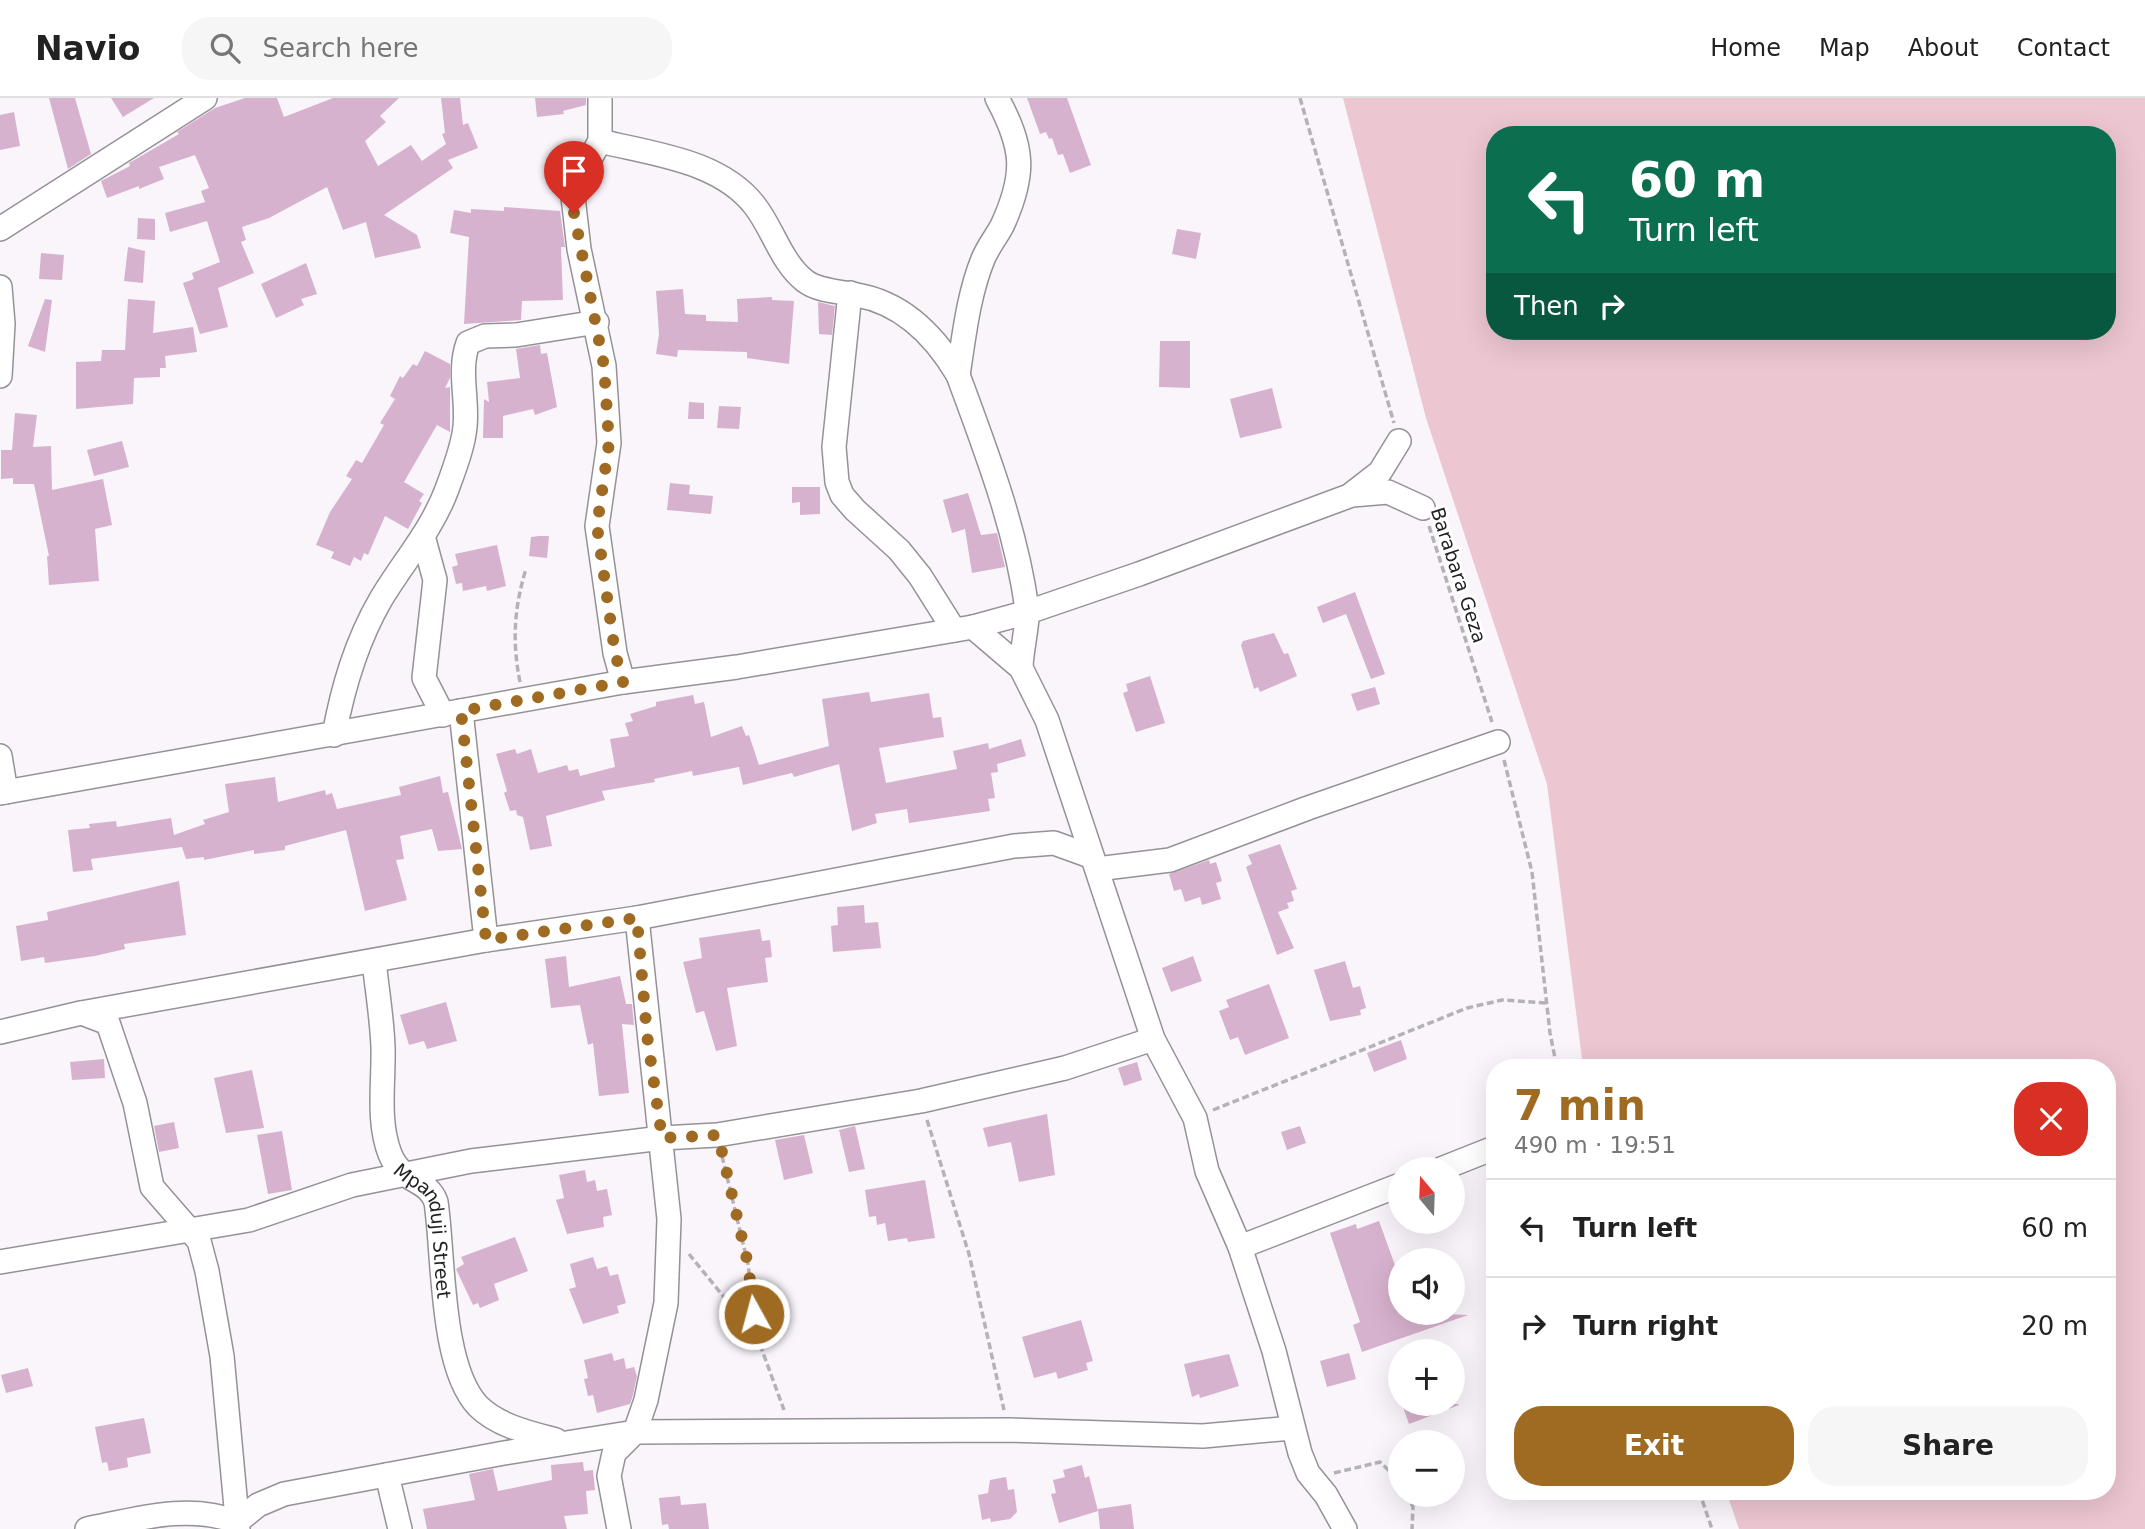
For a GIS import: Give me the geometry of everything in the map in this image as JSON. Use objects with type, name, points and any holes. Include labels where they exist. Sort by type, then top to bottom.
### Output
[{"type":"street","points":[[0,229],[205,98]]},
{"type":"street","points":[[600,98],[600,141],[578,180],[573,197],[579,249],[597,322],[604,366],[609,443],[599,505],[598,538],[615,653],[623,682]]},
{"type":"street","points":[[958,376],[972,293],[984,258],[1012,202],[1020,176],[1020,154],[998,98]]},
{"type":"street","points":[[600,141],[699,167],[720,177],[755,205],[792,268],[807,283],[894,306],[937,346],[958,376],[998,484],[1028,612],[1021,643],[1021,668],[1047,720],[1153,1039],[1195,1118],[1207,1171],[1240,1247],[1274,1351],[1292,1428],[1308,1473],[1326,1495],[1345,1529]]},
{"type":"street","points":[[0,288],[3,324],[0,376]]},
{"type":"street","points":[[850,293],[834,447],[837,482],[842,495],[900,550],[963,629],[1021,668]]},
{"type":"street","points":[[334,735],[347,676],[359,643],[381,599],[423,536],[447,490],[465,427],[461,360],[468,343],[485,336],[516,335],[597,322]]},
{"type":"street","points":[[1349,496],[1380,472],[1399,441]]},
{"type":"street","points":[[0,756],[3,793],[623,682],[737,667],[963,629],[1028,612],[1349,496],[1388,492],[1423,508]]},
{"type":"street","points":[[423,536],[435,580],[424,678],[452,713],[486,940]]},
{"type":"street","points":[[0,1032],[81,1013],[486,940],[637,918],[1042,842],[1065,846],[1094,863],[1170,860],[1308,808],[1498,742]]},
{"type":"street","points":[[1042,842],[1063,821],[1072,801]]},
{"type":"street","points":[[619,1529],[609,1476],[614,1453],[635,1432],[646,1400],[666,1303],[669,1219],[662,1138],[647,1035],[637,918]]},
{"type":"street","name":"Mpanduji Street","points":[[374,961],[383,1047],[386,1139],[391,1156],[403,1175],[428,1187],[436,1202],[447,1318],[458,1362],[477,1405],[500,1422],[566,1442]]},
{"type":"street","points":[[81,1013],[108,1023],[135,1103],[152,1187],[199,1241],[212,1295],[222,1356],[238,1525]]},
{"type":"street","points":[[0,1262],[187,1228],[249,1220],[352,1185],[527,1153],[662,1138],[718,1135],[920,1101],[1065,1068],[1153,1039]]},
{"type":"street","points":[[1465,1159],[1486,1151]]},
{"type":"street","points":[[1240,1247],[1388,1190]]},
{"type":"street","points":[[238,1525],[258,1505],[284,1494],[566,1442],[635,1432],[790,1429],[1009,1430],[1203,1436],[1292,1428]]},
{"type":"street","points":[[387,1475],[400,1529]]},
{"type":"street","points":[[87,1529],[163,1515],[198,1512],[238,1525]]},
{"type":"path","points":[[1300,98],[1399,441]]},
{"type":"path","name":"Barabara Geza","points":[[1423,508],[1498,742],[1532,872],[1556,1059]]},
{"type":"path","points":[[524,701],[513,633],[516,600],[526,569]]},
{"type":"path","points":[[1195,1118],[1466,1009],[1502,1000],[1548,1003]]},
{"type":"path","points":[[920,1101],[969,1254],[1009,1430]]},
{"type":"path","points":[[718,1135],[748,1264],[758,1339],[790,1429]]},
{"type":"path","points":[[687,1250],[758,1339]]},
{"type":"path","points":[[1308,1473],[1346,1472],[1380,1462],[1388,1470]]},
{"type":"path","points":[[1702,1500],[1712,1529]]},
{"type":"path","points":[[1412,1529],[1413,1507]]},
{"type":"shaded area","points":[[1343,98],[2145,98],[2145,1529],[1739,1529],[1729,1500],[2116,1500],[2116,1059],[1582,1059],[1547,784],[1426,418]]},
{"type":"building","points":[[49,98],[75,98],[91,154],[68,169]]},
{"type":"building","points":[[111,98],[154,98],[123,117]]},
{"type":"building","points":[[245,98],[277,98],[284,117],[333,98],[399,98],[380,116],[386,122],[365,141],[378,166],[411,145],[422,161],[446,144],[442,134],[445,133],[441,98],[460,98],[463,125],[468,123],[478,148],[448,160],[453,168],[384,215],[417,235],[421,248],[375,258],[366,222],[343,230],[327,187],[269,218],[242,227],[246,240],[241,242],[254,273],[218,288],[228,327],[200,334],[183,283],[194,279],[192,273],[220,262],[207,221],[170,232],[165,213],[205,202],[201,191],[209,188],[195,155],[159,167],[164,179],[107,198],[101,181],[130,166],[129,163],[179,134],[177,132],[215,108]]},
{"type":"building","points":[[535,98],[586,98],[586,105],[563,111],[564,114],[537,117]]},
{"type":"building","points":[[1027,98],[1067,98],[1091,165],[1070,173],[1063,154],[1058,155],[1052,138],[1049,139],[1046,132],[1040,134]]},
{"type":"building","points":[[14,112],[20,146],[0,150],[0,115]]},
{"type":"building","points":[[504,207],[560,211],[565,247],[561,247],[563,300],[522,301],[521,320],[464,324],[469,237],[450,233],[454,210],[471,213],[471,209],[504,211]]},
{"type":"building","points":[[138,218],[155,219],[155,240],[137,239]]},
{"type":"building","points":[[1177,229],[1201,233],[1196,259],[1172,254]]},
{"type":"building","points":[[128,247],[145,251],[143,283],[124,281]]},
{"type":"building","points":[[41,253],[64,255],[62,280],[39,279]]},
{"type":"building","points":[[306,263],[317,294],[301,299],[304,305],[276,318],[261,284]]},
{"type":"building","points":[[683,289],[685,314],[706,315],[706,321],[738,322],[737,299],[772,297],[772,300],[794,301],[789,364],[747,358],[747,352],[678,350],[677,357],[656,354],[659,334],[656,291]]},
{"type":"building","points":[[45,299],[52,300],[45,352],[28,346]]},
{"type":"building","points":[[128,299],[155,301],[153,333],[193,327],[197,352],[165,356],[166,368],[160,368],[160,377],[134,378],[133,404],[76,409],[76,362],[101,361],[102,350],[125,350]]},
{"type":"building","points":[[818,302],[835,306],[832,335],[819,334]]},
{"type":"building","points":[[1160,341],[1190,341],[1190,388],[1159,387]]},
{"type":"building","points":[[540,345],[541,354],[547,353],[557,407],[535,415],[533,409],[503,416],[503,438],[483,438],[484,399],[489,402],[487,382],[520,378],[516,349]]},
{"type":"building","points":[[425,351],[450,364],[450,378],[445,388],[450,387],[450,432],[437,425],[404,482],[424,494],[408,529],[385,516],[368,555],[364,553],[361,561],[354,557],[350,566],[331,558],[334,552],[316,545],[330,512],[352,479],[346,476],[356,460],[362,463],[384,425],[380,423],[395,399],[390,396],[400,376],[403,378],[413,364],[417,366]]},
{"type":"building","points":[[1272,388],[1282,428],[1240,438],[1230,399]]},
{"type":"building","points":[[689,402],[704,403],[704,419],[688,419]]},
{"type":"building","points":[[719,406],[741,407],[739,429],[717,428]]},
{"type":"building","points":[[15,413],[37,415],[33,447],[51,446],[52,490],[103,479],[112,525],[95,529],[99,581],[49,585],[49,556],[34,484],[13,484],[13,478],[1,479],[1,450],[12,450]]},
{"type":"building","points":[[122,441],[129,467],[94,476],[87,450]]},
{"type":"building","points":[[670,483],[690,485],[689,494],[713,496],[711,514],[667,510]]},
{"type":"building","points":[[792,487],[820,487],[820,514],[800,515],[800,502],[792,503]]},
{"type":"building","points":[[968,493],[981,535],[997,533],[1005,567],[972,573],[965,529],[952,533],[943,500]]},
{"type":"building","points":[[549,536],[547,558],[529,556],[531,537]]},
{"type":"building","points":[[497,545],[506,586],[487,591],[486,586],[463,591],[462,583],[456,584],[452,567],[458,565],[455,554]]},
{"type":"building","points":[[1355,592],[1385,674],[1371,679],[1346,614],[1323,623],[1317,607]]},
{"type":"building","points":[[1274,633],[1284,654],[1288,653],[1297,676],[1260,692],[1258,687],[1254,689],[1241,645],[1243,641]]},
{"type":"building","points":[[1150,676],[1165,723],[1136,732],[1123,693],[1128,691],[1126,684]]},
{"type":"building","points":[[1375,687],[1380,704],[1357,711],[1351,694]]},
{"type":"building","points":[[869,692],[871,702],[929,693],[933,718],[941,717],[944,737],[879,748],[886,783],[957,769],[953,751],[988,743],[989,749],[1021,739],[1026,756],[997,764],[998,772],[991,773],[995,798],[988,799],[990,811],[909,823],[907,809],[875,814],[877,823],[852,831],[839,764],[794,777],[792,773],[743,785],[739,767],[693,776],[692,771],[654,779],[655,782],[602,791],[605,800],[546,816],[552,846],[530,850],[523,817],[517,815],[516,810],[510,811],[504,793],[507,791],[496,754],[515,749],[517,754],[531,749],[538,773],[567,765],[569,771],[578,769],[580,776],[615,767],[610,739],[629,736],[625,723],[633,721],[630,714],[656,706],[656,702],[693,695],[695,704],[704,702],[711,737],[742,726],[746,736],[749,735],[759,765],[829,746],[822,699]]},
{"type":"building","points":[[440,776],[443,793],[448,792],[462,849],[438,851],[432,829],[400,836],[404,859],[396,860],[407,900],[365,911],[346,830],[285,846],[285,850],[254,854],[254,850],[204,860],[204,857],[186,859],[182,847],[91,859],[93,870],[73,872],[68,830],[90,828],[89,824],[116,821],[117,827],[171,818],[174,835],[205,824],[203,820],[229,812],[225,784],[275,777],[278,802],[325,790],[326,795],[332,793],[337,809],[401,795],[399,787]]},
{"type":"building","points":[[1280,844],[1297,889],[1291,891],[1294,901],[1287,903],[1289,908],[1278,912],[1294,948],[1277,955],[1246,867],[1252,864],[1248,855]]},
{"type":"building","points":[[1209,860],[1210,864],[1216,862],[1222,881],[1216,883],[1221,899],[1202,905],[1200,897],[1185,902],[1181,889],[1174,891],[1169,874]]},
{"type":"building","points":[[179,881],[186,935],[124,944],[125,949],[95,956],[45,963],[44,957],[21,961],[16,926],[48,920],[47,912]]},
{"type":"building","points":[[864,905],[865,923],[878,922],[881,948],[833,952],[831,926],[838,925],[837,907]]},
{"type":"building","points":[[760,929],[762,941],[770,940],[772,957],[765,958],[768,982],[727,988],[737,1046],[716,1051],[704,1011],[696,1013],[683,962],[702,958],[699,938]]},
{"type":"building","points":[[566,956],[569,987],[620,976],[626,1004],[632,1004],[634,1025],[622,1024],[629,1093],[599,1096],[593,1043],[588,1045],[580,1005],[551,1008],[545,959]]},
{"type":"building","points":[[1193,956],[1202,981],[1171,992],[1162,968]]},
{"type":"building","points":[[1345,961],[1353,988],[1360,986],[1366,1008],[1360,1010],[1361,1015],[1330,1021],[1314,970]]},
{"type":"building","points":[[1269,984],[1289,1038],[1245,1055],[1238,1037],[1230,1040],[1219,1011],[1229,1007],[1226,1000]]},
{"type":"building","points":[[446,1002],[457,1041],[427,1049],[424,1041],[409,1045],[400,1015]]},
{"type":"building","points":[[1401,1040],[1407,1059],[1374,1072],[1367,1053]]},
{"type":"building","points":[[104,1059],[105,1078],[72,1080],[70,1062]]},
{"type":"building","points":[[1137,1062],[1142,1080],[1124,1086],[1118,1068]]},
{"type":"building","points":[[252,1070],[264,1128],[226,1133],[214,1078]]},
{"type":"building","points":[[1047,1114],[1055,1175],[1019,1182],[1011,1142],[988,1147],[983,1128]]},
{"type":"building","points":[[174,1122],[179,1148],[159,1152],[154,1126]]},
{"type":"building","points":[[855,1126],[865,1169],[849,1172],[839,1130]]},
{"type":"building","points":[[1300,1126],[1306,1143],[1287,1150],[1281,1132]]},
{"type":"building","points":[[282,1131],[292,1190],[268,1194],[257,1135]]},
{"type":"building","points":[[804,1135],[813,1173],[784,1180],[775,1140]]},
{"type":"building","points":[[585,1170],[587,1182],[595,1180],[597,1191],[607,1189],[612,1215],[603,1217],[604,1227],[567,1234],[556,1200],[564,1198],[559,1175]]},
{"type":"building","points":[[925,1180],[935,1238],[908,1242],[907,1238],[888,1241],[885,1223],[877,1225],[876,1216],[869,1217],[865,1190]]},
{"type":"building","points":[[1379,1221],[1389,1248],[1388,1325],[1439,1325],[1399,1339],[1388,1339],[1388,1343],[1362,1352],[1353,1325],[1360,1322],[1330,1233],[1356,1224],[1357,1229]]},
{"type":"building","points":[[515,1237],[528,1271],[494,1284],[499,1300],[480,1308],[478,1303],[473,1305],[456,1269],[464,1264],[461,1257]]},
{"type":"building","points":[[593,1257],[597,1269],[607,1266],[610,1276],[618,1274],[626,1303],[617,1306],[619,1313],[583,1324],[569,1289],[576,1287],[570,1264]]},
{"type":"building","points":[[1081,1320],[1093,1361],[1086,1363],[1088,1370],[1058,1379],[1056,1372],[1034,1378],[1022,1337]]},
{"type":"building","points":[[612,1353],[614,1361],[624,1358],[626,1369],[634,1367],[637,1376],[633,1395],[630,1404],[597,1413],[593,1395],[588,1396],[584,1360]]},
{"type":"building","points":[[1349,1353],[1356,1379],[1327,1387],[1320,1361]]},
{"type":"building","points":[[1229,1354],[1239,1386],[1200,1398],[1199,1394],[1192,1397],[1184,1364]]},
{"type":"building","points":[[28,1368],[33,1386],[6,1393],[1,1375]]},
{"type":"building","points":[[1406,1416],[1430,1416],[1409,1424]]},
{"type":"building","points":[[144,1418],[151,1453],[127,1458],[128,1467],[109,1471],[107,1462],[102,1463],[95,1427]]},
{"type":"building","points":[[583,1462],[584,1471],[593,1470],[595,1490],[586,1491],[588,1514],[564,1516],[567,1529],[427,1529],[423,1509],[475,1500],[469,1474],[493,1469],[498,1491],[552,1480],[551,1465]]},
{"type":"building","points":[[1082,1465],[1085,1478],[1089,1476],[1098,1511],[1059,1523],[1051,1494],[1056,1493],[1053,1480],[1065,1477],[1063,1470]]},
{"type":"building","points":[[1006,1477],[1008,1490],[1014,1489],[1017,1512],[1010,1519],[991,1522],[990,1518],[982,1520],[978,1495],[988,1493],[990,1480]]},
{"type":"building","points":[[680,1496],[681,1505],[706,1503],[709,1529],[669,1529],[668,1524],[662,1525],[659,1498]]},
{"type":"building","points":[[1131,1504],[1134,1529],[1100,1529],[1098,1509]]},
{"type":"route","points":[[574,213],[604,366],[609,443],[597,526],[615,653],[623,682],[461,711],[486,940],[637,918],[647,1035],[662,1138],[718,1135],[748,1264],[754,1314]]}]
